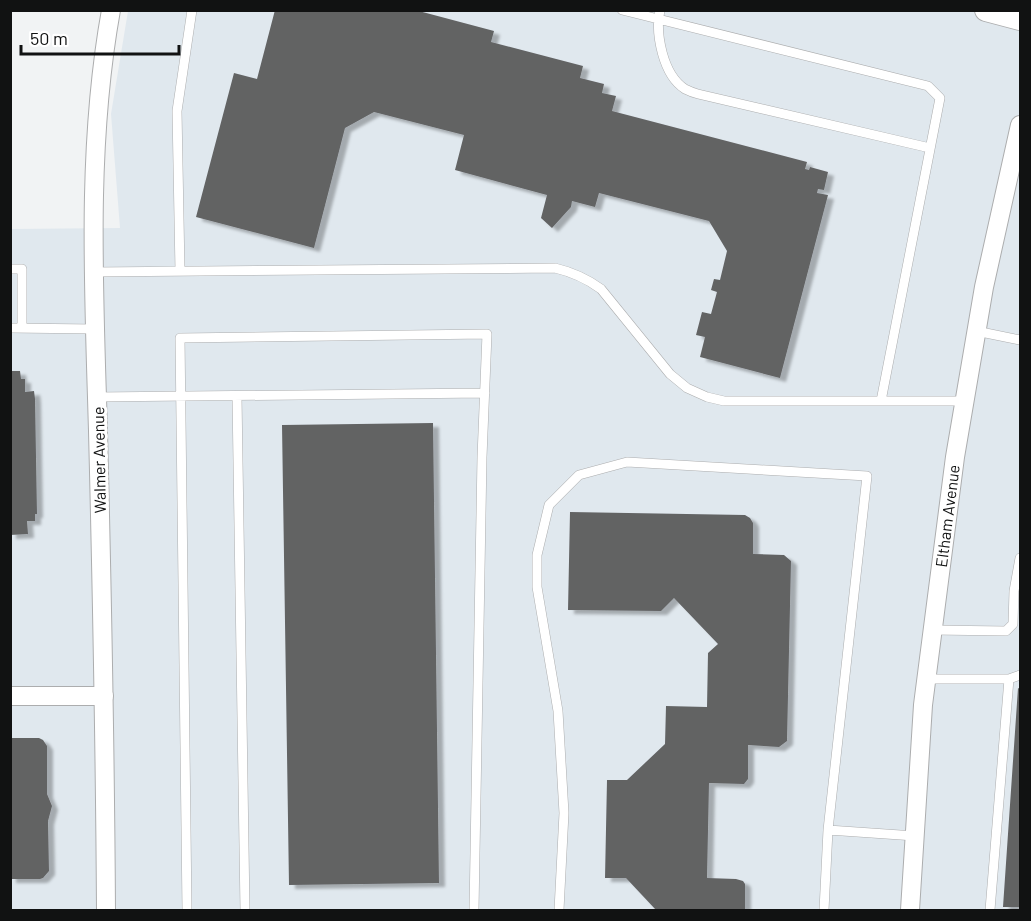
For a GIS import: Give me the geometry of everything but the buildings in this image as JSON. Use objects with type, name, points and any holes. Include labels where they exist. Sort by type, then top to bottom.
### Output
[{"type":"street","name":"Walmer Avenue","points":[[106,910],[104,696],[93,223],[98,126],[111,10]]},
{"type":"street","points":[[986,10],[1020,19]]},
{"type":"street","name":"Eltham Avenue","points":[[910,910],[927,679],[964,401],[976,331],[1020,125]]},
{"type":"street","points":[[10,696],[104,696]]},
{"type":"lane","points":[[180,272],[177,111],[192,10]]},
{"type":"lane","points":[[622,10],[659,15],[928,86],[940,98],[881,401]]},
{"type":"lane","points":[[659,15],[661,51],[672,75],[684,89],[930,148]]},
{"type":"lane","points":[[94,272],[555,268],[588,280],[601,290],[670,374],[687,388],[707,397],[724,401],[964,401]]},
{"type":"lane","points":[[10,269],[22,269],[22,328]]},
{"type":"lane","points":[[10,328],[95,329]]},
{"type":"lane","points":[[976,331],[1020,340]]},
{"type":"lane","points":[[187,910],[180,338],[487,334],[474,910]]},
{"type":"lane","points":[[97,397],[181,398],[485,393]]},
{"type":"lane","points":[[237,397],[245,910]]},
{"type":"lane","points":[[559,910],[563,802],[558,711],[537,587],[537,555],[549,505],[579,475],[627,462],[867,476],[828,830],[824,910]]},
{"type":"lane","points":[[933,630],[1006,631],[1013,624],[1014,591],[1020,558]]},
{"type":"lane","points":[[927,679],[1009,679],[1020,675]]},
{"type":"lane","points":[[990,910],[1009,679]]},
{"type":"lane","points":[[828,830],[915,836]]},
{"type":"shaded area","points":[[128,11],[1020,11],[1020,910],[11,910],[10,229],[120,228],[111,114]]}]
